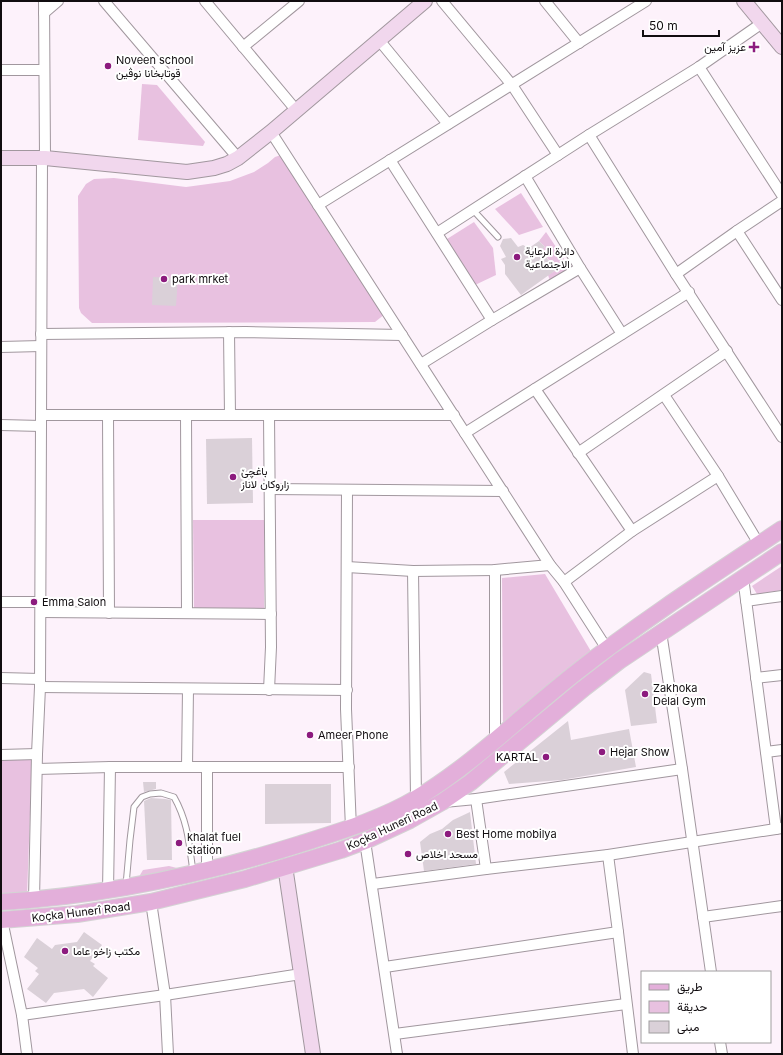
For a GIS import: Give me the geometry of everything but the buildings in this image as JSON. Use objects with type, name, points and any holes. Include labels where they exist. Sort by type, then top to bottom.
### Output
[{"type":"main road","points":[[1,902],[34,900],[126,888],[260,856],[351,828],[376,818],[416,798],[466,764],[550,693],[607,649],[782,529]]},
{"type":"main road","name":"Koçka Hunerî Road","points":[[2,920],[76,914],[151,902],[245,879],[341,850],[365,841],[416,817],[442,802],[471,782],[618,661],[782,552]]},
{"type":"main road","points":[[74,895],[76,914]]},
{"type":"street","points":[[34,900],[41,607],[41,334],[44,1]]},
{"type":"street","points":[[44,13],[58,1]]},
{"type":"street","points":[[104,1],[238,158]]},
{"type":"street","points":[[205,1],[296,110]]},
{"type":"street","points":[[243,46],[298,1]]},
{"type":"street","points":[[1,158],[43,158],[187,172],[214,168],[227,164],[238,158],[271,132],[425,1]]},
{"type":"street","points":[[442,1],[512,85],[558,155]]},
{"type":"street","points":[[545,1],[579,43]]},
{"type":"street","points":[[318,205],[645,1]]},
{"type":"street","points":[[744,1],[782,47]]},
{"type":"street","points":[[437,233],[589,135],[700,67],[762,23]]},
{"type":"street","points":[[379,40],[448,124]]},
{"type":"street","points":[[700,67],[782,195]]},
{"type":"street","points":[[1,70],[44,70]]},
{"type":"street","points":[[271,132],[550,565],[564,582],[607,649]]},
{"type":"street","points":[[589,135],[676,274],[782,437]]},
{"type":"street","points":[[390,160],[492,320]]},
{"type":"street","points":[[525,176],[580,268],[622,334]]},
{"type":"street","points":[[676,274],[782,201]]},
{"type":"street","points":[[737,231],[782,299]]},
{"type":"street","points":[[421,364],[580,268]]},
{"type":"street","points":[[465,433],[689,292]]},
{"type":"street","points":[[41,334],[230,332],[402,335]]},
{"type":"street","points":[[230,332],[230,415]]},
{"type":"street","points":[[1,347],[41,346]]},
{"type":"street","points":[[578,452],[727,351]]},
{"type":"street","points":[[535,389],[632,531]]},
{"type":"street","points":[[664,395],[718,476],[759,544]]},
{"type":"street","points":[[41,415],[454,414]]},
{"type":"street","points":[[108,415],[109,613]]},
{"type":"street","points":[[186,415],[187,613]]},
{"type":"street","points":[[269,415],[271,614],[269,690]]},
{"type":"street","points":[[1,425],[41,426]]},
{"type":"street","points":[[564,582],[632,531],[718,476]]},
{"type":"street","points":[[270,489],[503,491]]},
{"type":"street","points":[[347,490],[346,690],[351,828]]},
{"type":"street","points":[[347,567],[413,571],[494,570],[550,565]]},
{"type":"street","points":[[494,570],[495,740]]},
{"type":"street","points":[[413,571],[416,798]]},
{"type":"street","points":[[373,884],[608,855],[779,828],[766,752],[743,577]]},
{"type":"street","points":[[746,601],[782,596]]},
{"type":"street","points":[[1,602],[109,613],[271,614]]},
{"type":"street","points":[[661,632],[711,971]]},
{"type":"street","points":[[756,678],[782,675]]},
{"type":"street","points":[[1,678],[40,683],[188,689],[346,690]]},
{"type":"street","points":[[187,767],[188,689]]},
{"type":"street","points":[[766,752],[782,750]]},
{"type":"street","points":[[1,755],[37,754]]},
{"type":"street","points":[[37,770],[110,767],[349,767]]},
{"type":"street","points":[[108,891],[110,767]]},
{"type":"street","points":[[200,871],[207,767]]},
{"type":"street","points":[[442,802],[476,799],[682,769]]},
{"type":"street","points":[[476,799],[486,869]]},
{"type":"street","points":[[365,841],[373,884],[398,1054]]},
{"type":"street","points":[[608,855],[633,1054]]},
{"type":"street","points":[[285,866],[312,1054]]},
{"type":"street","points":[[151,902],[165,995],[168,1054]]},
{"type":"street","points":[[703,916],[782,906]]},
{"type":"street","points":[[2,920],[22,1015],[27,1054]]},
{"type":"street","points":[[385,967],[618,932]]},
{"type":"street","points":[[22,1015],[301,974]]},
{"type":"street","points":[[394,1034],[626,1004]]},
{"type":"street","points":[[720,1043],[722,1054]]},
{"type":"lane","points":[[474,210],[498,237]]},
{"type":"lane","points":[[126,888],[134,807],[142,797],[150,794],[161,793],[174,797],[181,810],[200,871]]},
{"type":"green space","points":[[142,84],[157,85],[205,142],[203,146],[138,140]]},
{"type":"green space","points":[[281,155],[285,158],[341,251],[385,314],[375,322],[92,323],[81,313],[79,308],[78,196],[86,184],[94,179],[114,178],[186,187],[230,181],[254,172],[275,157]]},
{"type":"green space","points":[[521,193],[543,227],[519,235],[495,209]]},
{"type":"green space","points":[[474,222],[493,248],[496,275],[475,285],[447,239]]},
{"type":"green space","points":[[546,232],[570,268],[550,281],[548,275],[556,270],[541,249],[545,247],[539,241]]},
{"type":"green space","points":[[193,520],[264,520],[264,608],[194,608]]},
{"type":"green space","points":[[782,566],[782,590],[757,594],[752,586]]},
{"type":"green space","points":[[545,574],[592,653],[503,726],[502,578]]},
{"type":"green space","points":[[1,759],[32,759],[27,895],[1,896]]},
{"type":"green space","points":[[169,866],[177,868],[179,876],[139,882],[140,875],[143,870]]},
{"type":"place","name":"عزيز آمين","points":[[754,47]]},
{"type":"place","name":"Noveen school قوتابخانا نوڤين","points":[[108,66]]},
{"type":"place","name":"دائرة الرعاية الاجتماعية","points":[[517,257]]},
{"type":"place","name":"park mrket","points":[[164,279]]},
{"type":"place","name":"باغچێ زاروكان لاناز","points":[[233,477]]},
{"type":"place","name":"Emma Salon","points":[[34,602]]},
{"type":"place","name":"Zakhoka Delal Gym","points":[[645,694]]},
{"type":"place","name":"Ameer Phone","points":[[310,735]]},
{"type":"place","name":"Hejar Show","points":[[602,752]]},
{"type":"place","name":"KARTAL","points":[[546,757]]},
{"type":"place","name":"Best Home mobilya","points":[[448,834]]},
{"type":"place","name":"khalat fuel station","points":[[179,843]]},
{"type":"place","name":"مسحد اخلاص","points":[[408,854]]},
{"type":"place","name":"مكتب زاخو عاما","points":[[65,951]]}]
